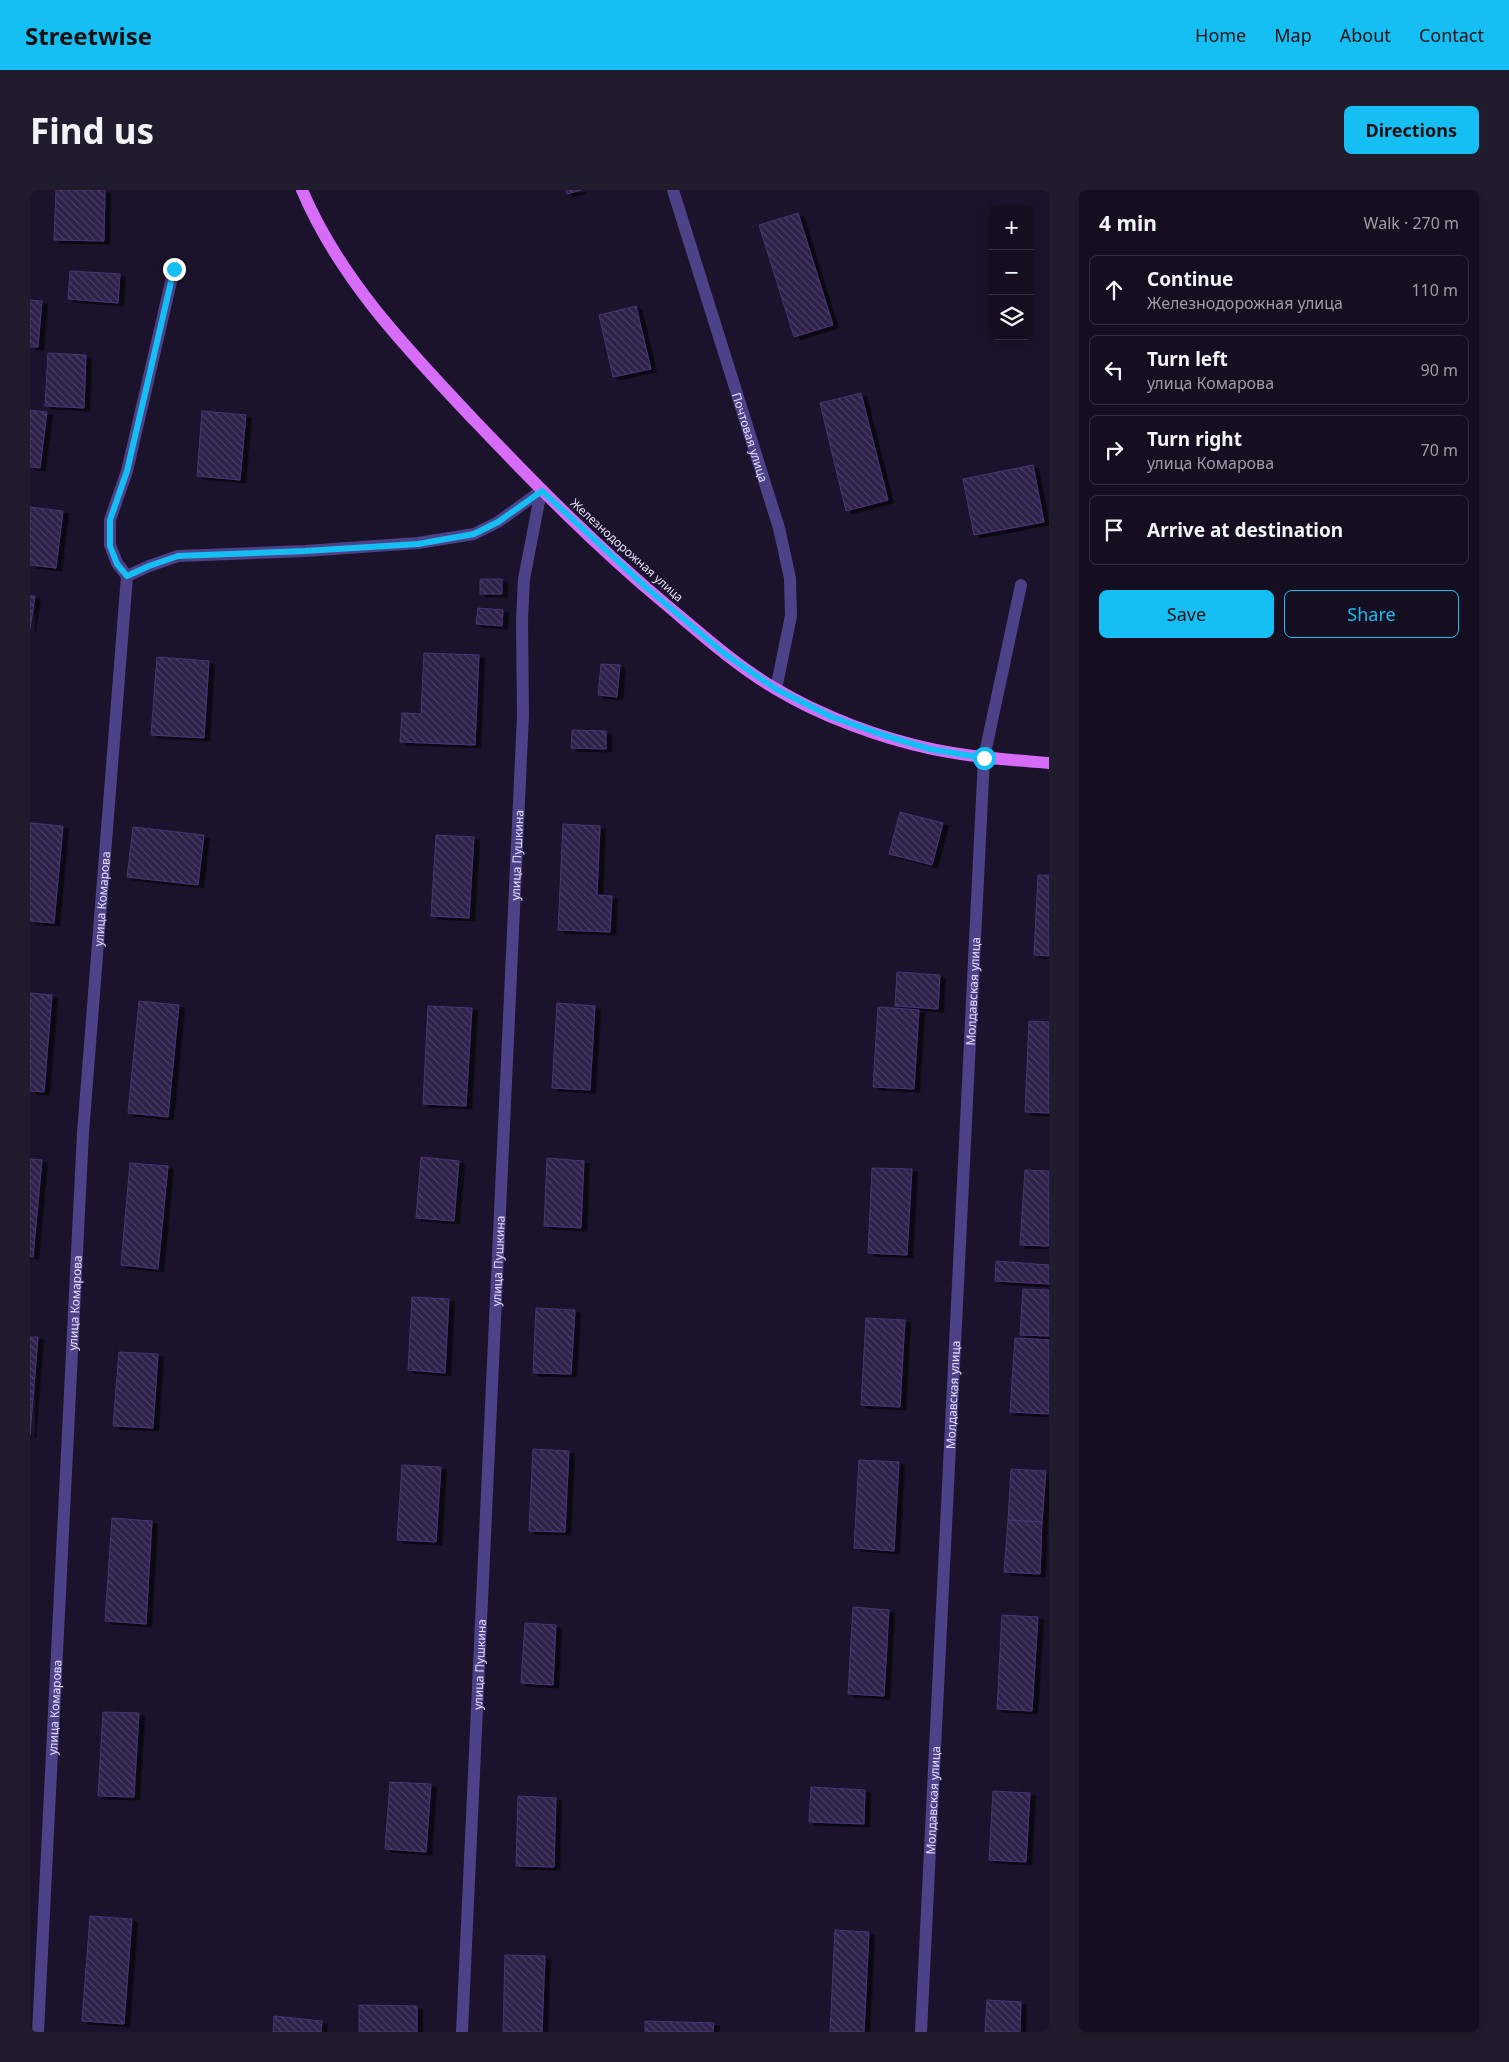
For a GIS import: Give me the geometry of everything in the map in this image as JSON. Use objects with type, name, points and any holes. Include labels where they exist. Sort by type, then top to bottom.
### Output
[{"type":"main road","name":"Железнодорожная улица","points":[[302,190],[333,251],[367,300],[409,349],[542,491],[648,589],[725,654],[776,689],[832,717],[886,736],[930,749],[984,758],[1049,763]]},
{"type":"street","name":"Почтовая улица","points":[[673,190],[779,528],[790,578],[791,616],[776,689]]},
{"type":"street","points":[[174,269],[127,471],[110,520],[110,546],[117,564],[127,576],[178,556],[418,544],[474,534],[498,522],[542,491]]},
{"type":"street","name":"улица Пушкина","points":[[462,2032],[523,715],[522,620],[524,587],[542,491]]},
{"type":"street","name":"улица Комарова","points":[[38,2032],[84,1133],[127,576]]},
{"type":"street","name":"Молдавская улица","points":[[921,2032],[984,758],[1021,585]]},
{"type":"building","points":[[56,190],[105,190],[104,241],[54,240]]},
{"type":"building","points":[[566,190],[581,190],[567,194]]},
{"type":"building","points":[[798,213],[833,325],[794,337],[759,225]]},
{"type":"building","points":[[70,271],[120,274],[118,303],[68,299]]},
{"type":"building","points":[[30,300],[42,301],[38,347],[30,347]]},
{"type":"building","points":[[636,306],[651,369],[613,377],[599,315]]},
{"type":"building","points":[[48,353],[86,355],[84,408],[45,406]]},
{"type":"building","points":[[861,393],[888,500],[846,511],[820,403]]},
{"type":"building","points":[[30,410],[47,412],[40,468],[30,467]]},
{"type":"building","points":[[202,411],[246,415],[240,480],[197,476]]},
{"type":"building","points":[[1033,465],[1044,522],[974,535],[963,479]]},
{"type":"building","points":[[30,507],[63,511],[56,568],[30,565]]},
{"type":"building","points":[[480,579],[502,579],[502,594],[480,594]]},
{"type":"building","points":[[30,596],[35,596],[30,629]]},
{"type":"building","points":[[478,608],[503,610],[502,626],[476,624]]},
{"type":"building","points":[[424,653],[479,655],[475,745],[400,742],[402,713],[421,714]]},
{"type":"building","points":[[157,657],[209,661],[204,738],[151,735]]},
{"type":"building","points":[[601,664],[620,665],[617,697],[598,695]]},
{"type":"building","points":[[572,730],[606,731],[606,749],[571,748]]},
{"type":"building","points":[[900,812],[943,823],[932,865],[889,854]]},
{"type":"building","points":[[30,823],[63,826],[54,923],[30,921]]},
{"type":"building","points":[[563,824],[600,826],[597,895],[612,896],[610,932],[558,930]]},
{"type":"building","points":[[133,827],[204,835],[198,885],[127,877]]},
{"type":"building","points":[[436,835],[474,837],[469,918],[431,916]]},
{"type":"building","points":[[1038,875],[1049,875],[1049,956],[1034,955]]},
{"type":"building","points":[[897,972],[940,975],[938,1009],[895,1006]]},
{"type":"building","points":[[30,993],[52,995],[44,1092],[30,1091]]},
{"type":"building","points":[[139,1001],[179,1005],[168,1117],[128,1113]]},
{"type":"building","points":[[557,1003],[595,1006],[590,1090],[552,1088]]},
{"type":"building","points":[[428,1006],[472,1008],[466,1106],[423,1104]]},
{"type":"building","points":[[878,1007],[919,1010],[914,1089],[873,1087]]},
{"type":"building","points":[[1029,1021],[1049,1022],[1049,1113],[1025,1112]]},
{"type":"building","points":[[421,1157],[459,1161],[454,1221],[416,1218]]},
{"type":"building","points":[[547,1158],[584,1161],[581,1228],[544,1226]]},
{"type":"building","points":[[30,1159],[42,1160],[33,1257],[30,1256]]},
{"type":"building","points":[[130,1163],[168,1166],[158,1269],[121,1265]]},
{"type":"building","points":[[872,1168],[912,1169],[907,1255],[868,1253]]},
{"type":"building","points":[[1025,1170],[1049,1171],[1049,1246],[1020,1245]]},
{"type":"building","points":[[996,1261],[1049,1265],[1049,1284],[995,1281]]},
{"type":"building","points":[[1023,1289],[1049,1290],[1049,1336],[1020,1335]]},
{"type":"building","points":[[412,1297],[449,1299],[445,1373],[408,1370]]},
{"type":"building","points":[[536,1308],[575,1310],[571,1374],[533,1373]]},
{"type":"building","points":[[866,1318],[905,1320],[900,1407],[861,1405]]},
{"type":"building","points":[[30,1337],[38,1337],[30,1435]]},
{"type":"building","points":[[1015,1338],[1049,1340],[1049,1414],[1010,1412]]},
{"type":"building","points":[[119,1352],[158,1354],[153,1428],[113,1426]]},
{"type":"building","points":[[533,1449],[569,1451],[565,1532],[529,1531]]},
{"type":"building","points":[[859,1460],[899,1462],[894,1551],[854,1548]]},
{"type":"building","points":[[402,1465],[441,1467],[436,1542],[397,1540]]},
{"type":"building","points":[[1011,1469],[1046,1471],[1042,1522],[1008,1520]]},
{"type":"building","points":[[112,1518],[152,1521],[146,1624],[105,1621]]},
{"type":"building","points":[[1008,1520],[1042,1522],[1040,1574],[1004,1572]]},
{"type":"building","points":[[853,1607],[889,1610],[884,1696],[848,1694]]},
{"type":"building","points":[[1002,1615],[1038,1617],[1032,1711],[997,1709]]},
{"type":"building","points":[[525,1623],[556,1625],[553,1685],[521,1683]]},
{"type":"building","points":[[103,1712],[139,1713],[134,1797],[98,1796]]},
{"type":"building","points":[[390,1782],[431,1784],[426,1852],[385,1849]]},
{"type":"building","points":[[811,1787],[865,1790],[864,1824],[809,1822]]},
{"type":"building","points":[[993,1791],[1030,1793],[1026,1862],[989,1860]]},
{"type":"building","points":[[518,1796],[556,1798],[554,1867],[516,1866]]},
{"type":"building","points":[[90,1916],[132,1919],[124,2024],[82,2021]]},
{"type":"building","points":[[835,1930],[869,1932],[864,2032],[830,2032]]},
{"type":"building","points":[[505,1955],[545,1956],[542,2032],[503,2032]]},
{"type":"building","points":[[987,2000],[1021,2002],[1020,2032],[985,2032]]},
{"type":"building","points":[[359,2005],[417,2006],[417,2032],[359,2032]]},
{"type":"building","points":[[274,2016],[322,2021],[321,2032],[273,2032]]},
{"type":"building","points":[[645,2021],[714,2023],[713,2032],[645,2032]]},
{"type":"route","points":[[174,269],[127,471],[110,520],[110,546],[117,564],[127,576],[178,556],[418,544],[474,534],[498,522],[542,491],[603,550],[648,589],[725,654],[776,689],[832,717],[886,736],[930,749],[984,758]]}]
